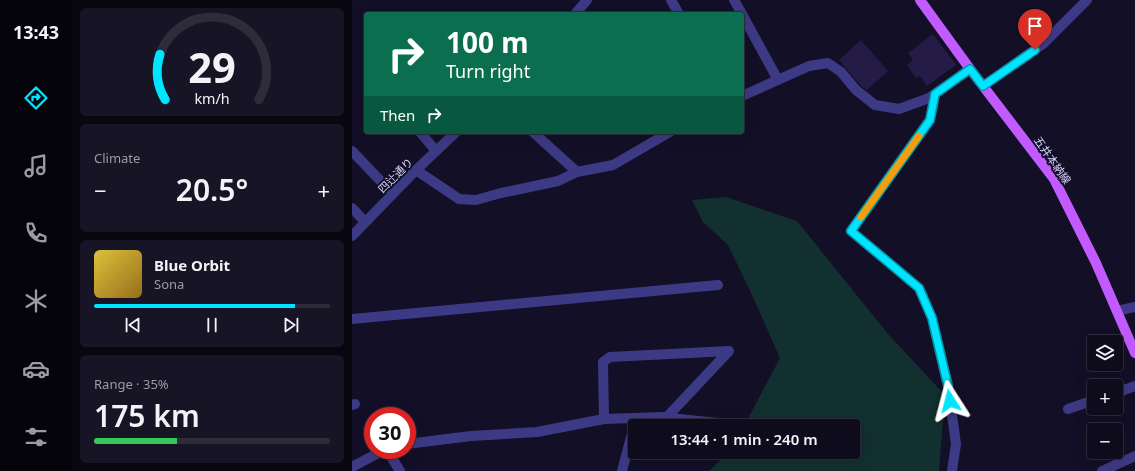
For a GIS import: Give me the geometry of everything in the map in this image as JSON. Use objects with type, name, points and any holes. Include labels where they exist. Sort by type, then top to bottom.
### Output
[{"type":"main road","name":"五井本納線","points":[[920,0],[970,69],[1054,179],[1096,263],[1135,353]]},
{"type":"street","points":[[577,12],[587,0]]},
{"type":"street","points":[[671,0],[678,12]]},
{"type":"street","points":[[734,0],[741,12]]},
{"type":"street","points":[[983,86],[1044,44],[1087,0]]},
{"type":"street","points":[[744,18],[778,80]]},
{"type":"street","points":[[744,95],[809,66],[828,63],[841,72],[856,90],[875,105],[899,109],[930,98],[970,69]]},
{"type":"street","points":[[935,94],[930,120],[851,231],[919,288],[932,318],[948,386],[956,444],[952,471]]},
{"type":"street","points":[[422,134],[436,151]]},
{"type":"street","name":"四辻通り","points":[[352,236],[416,170],[454,134]]},
{"type":"street","points":[[535,134],[577,172]]},
{"type":"street","points":[[416,170],[459,199],[476,200],[558,181],[577,172],[613,164],[666,134]]},
{"type":"street","points":[[352,151],[393,194]]},
{"type":"street","points":[[352,208],[365,222]]},
{"type":"street","points":[[352,319],[718,285]]},
{"type":"street","points":[[1117,311],[1135,307]]},
{"type":"street","points":[[604,419],[602,362],[610,357],[729,351],[666,418]]},
{"type":"street","points":[[1123,390],[1135,386]]},
{"type":"street","points":[[1068,409],[1087,402]]},
{"type":"street","points":[[622,471],[636,418]]},
{"type":"street","points":[[416,443],[471,436],[536,432],[604,419],[676,419]]},
{"type":"street","points":[[1102,471],[1135,456]]},
{"type":"street","points":[[352,467],[367,459]]},
{"type":"street","points":[[393,459],[400,471]]},
{"type":"green space","points":[[726,197],[797,221],[888,334],[945,395],[939,471],[709,471],[722,459],[860,459],[860,419],[748,419],[780,358],[728,245],[703,222],[692,200]]},
{"type":"building","points":[[933,34],[956,65],[927,86],[920,76],[916,78],[907,65],[913,60],[908,53]]},
{"type":"building","points":[[861,40],[888,71],[867,90],[861,86],[839,60]]},
{"type":"slow traffic","points":[[861,217],[919,136]]},
{"type":"route","points":[[950,401],[948,386],[932,318],[919,288],[851,231],[930,120],[935,94],[970,69],[983,86],[1035,50]]}]
